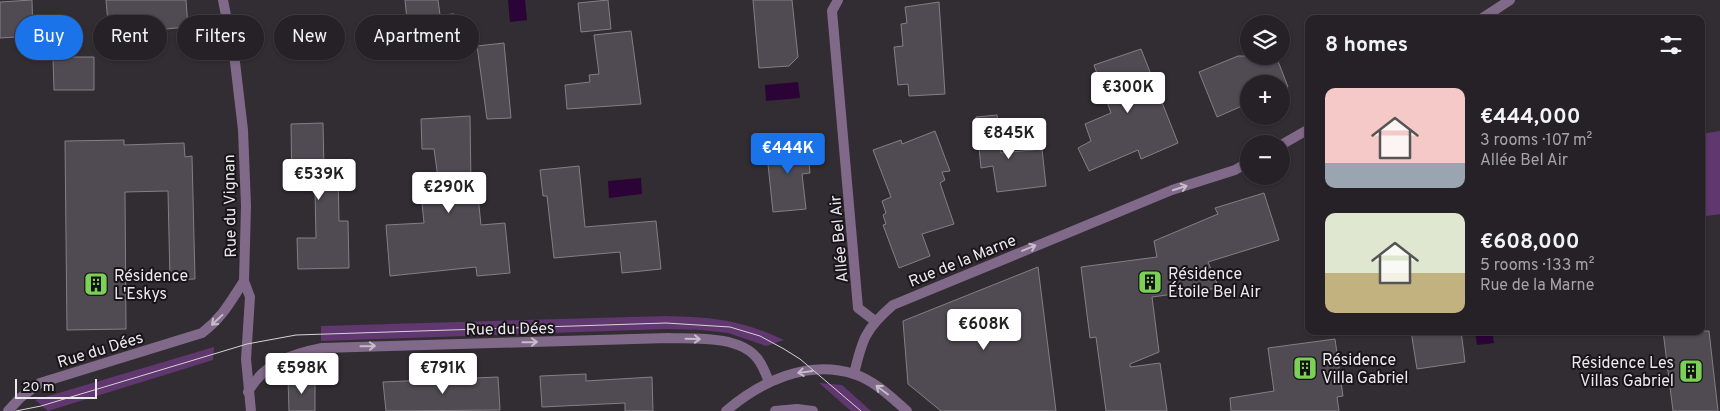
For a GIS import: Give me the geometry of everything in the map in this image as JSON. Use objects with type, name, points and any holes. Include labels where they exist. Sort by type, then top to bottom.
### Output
[{"type":"street","name":"Rue du Vignan","points":[[223,0],[234,62],[242,130],[246,206],[244,281],[250,297],[246,359],[251,411]]},
{"type":"street","name":"Allée Bel Air","points":[[838,0],[832,11],[858,308],[875,321]]},
{"type":"street","points":[[1487,15],[1510,0]]},
{"type":"street","points":[[1290,139],[1305,131]]},
{"type":"street","name":"Rue de la Marne","points":[[854,374],[865,335],[875,321],[893,305],[1172,190],[1240,167]]},
{"type":"street","name":"Rue du Dées","points":[[8,411],[20,398],[40,383],[202,333],[217,322],[228,309],[244,281]]},
{"type":"street","name":"Rue du Dées","points":[[248,392],[255,380],[274,363],[322,348],[668,338],[700,338],[730,343],[744,348],[757,357],[769,382]]},
{"type":"street","points":[[726,411],[745,395],[769,382],[792,374],[814,371],[854,374],[879,387],[908,411]]},
{"type":"street","points":[[775,411],[797,409],[813,411]]},
{"type":"shaded area","points":[[508,0],[525,0],[527,20],[510,22]]},
{"type":"shaded area","points":[[798,82],[800,98],[766,101],[765,85]]},
{"type":"shaded area","points":[[1720,131],[1720,214],[1705,216],[1705,133]]},
{"type":"shaded area","points":[[641,178],[642,194],[609,198],[608,181]]},
{"type":"shaded area","points":[[666,316],[698,317],[726,321],[754,328],[784,340],[766,346],[728,333],[667,329],[321,341],[321,326]]},
{"type":"shaded area","points":[[1476,335],[1493,335],[1494,343],[1477,345]]},
{"type":"shaded area","points":[[214,347],[213,360],[48,411],[35,400]]},
{"type":"shaded area","points":[[819,383],[842,385],[871,411],[851,411]]},
{"type":"building","points":[[32,0],[32,15],[15,15],[15,37],[0,38],[0,2]]},
{"type":"building","points":[[106,0],[186,0],[187,15],[177,15],[177,28],[167,29],[167,15],[107,15]]},
{"type":"building","points":[[405,0],[438,0],[440,15],[406,15]]},
{"type":"building","points":[[608,0],[611,29],[581,32],[578,3]]},
{"type":"building","points":[[753,0],[792,0],[798,57],[789,66],[759,68]]},
{"type":"building","points":[[939,2],[945,94],[909,96],[908,84],[898,85],[894,47],[903,46],[901,24],[907,23],[905,7]]},
{"type":"building","points":[[631,31],[641,104],[567,109],[565,85],[590,82],[589,75],[599,74],[594,35]]},
{"type":"building","points":[[504,43],[511,118],[487,119],[479,60],[479,46]]},
{"type":"building","points":[[1141,49],[1178,143],[1141,159],[1138,150],[1089,171],[1078,148],[1091,141],[1085,124],[1111,113],[1094,65]]},
{"type":"building","points":[[1240,56],[1240,65],[1279,65],[1283,75],[1240,75],[1240,107],[1217,117],[1199,72]]},
{"type":"building","points":[[83,57],[93,57],[94,90],[54,90],[53,60],[83,60]]},
{"type":"building","points":[[997,115],[1001,153],[1042,149],[1046,186],[997,192],[993,166],[981,168],[976,117]]},
{"type":"building","points":[[470,116],[471,187],[477,187],[481,225],[505,223],[510,273],[477,276],[476,267],[390,276],[386,225],[424,223],[421,193],[440,192],[434,149],[422,149],[421,119]]},
{"type":"building","points":[[323,123],[324,171],[338,171],[339,221],[348,221],[349,268],[298,269],[297,238],[316,238],[315,189],[292,189],[291,124]]},
{"type":"building","points":[[935,131],[950,171],[942,172],[945,180],[940,183],[954,224],[922,234],[930,256],[899,268],[883,225],[886,224],[883,215],[886,213],[882,201],[891,197],[873,150],[901,140],[902,144]]},
{"type":"building","points":[[124,140],[124,145],[184,143],[185,157],[192,156],[195,279],[170,280],[168,191],[125,192],[126,329],[67,330],[65,141]]},
{"type":"building","points":[[807,140],[810,173],[802,174],[806,209],[773,212],[766,145]]},
{"type":"building","points":[[579,166],[585,227],[656,221],[661,269],[622,273],[620,252],[554,258],[547,196],[543,196],[540,170]]},
{"type":"building","points":[[1264,193],[1279,240],[1208,262],[1219,288],[1152,297],[1159,352],[1130,364],[1130,367],[1160,363],[1167,411],[1106,411],[1096,337],[1090,338],[1081,267],[1157,257],[1154,241],[1218,214],[1215,208]]},
{"type":"building","points":[[1038,267],[1056,411],[941,411],[908,384],[903,321]]},
{"type":"building","name":"Résidence Les Villas Gabriel","points":[[1705,331],[1709,331],[1718,411],[1673,411],[1664,335],[1705,335]]},
{"type":"building","points":[[1412,335],[1462,335],[1465,362],[1417,369]]},
{"type":"building","name":"Résidence Villa Gabriel","points":[[1335,339],[1343,396],[1337,397],[1339,411],[1231,411],[1230,398],[1274,391],[1268,348]]},
{"type":"building","points":[[586,374],[586,381],[652,377],[653,411],[625,411],[625,403],[542,407],[540,376]]},
{"type":"building","points":[[498,377],[500,410],[386,411],[383,382]]},
{"type":"building","points":[[288,379],[315,379],[315,411],[289,411]]},
{"type":"tram line","points":[[16,411],[41,406],[247,344],[296,335],[666,323],[730,327],[760,336],[800,359],[861,411]]},
{"type":"place","name":"Résidence Étoile Bel Air","points":[[1150,282]]},
{"type":"place","name":"Résidence L'Eskys","points":[[96,284]]},
{"type":"place","name":"Résidence Villa Gabriel","points":[[1305,368]]},
{"type":"place","name":"Résidence Les Villas Gabriel","points":[[1691,371]]}]
